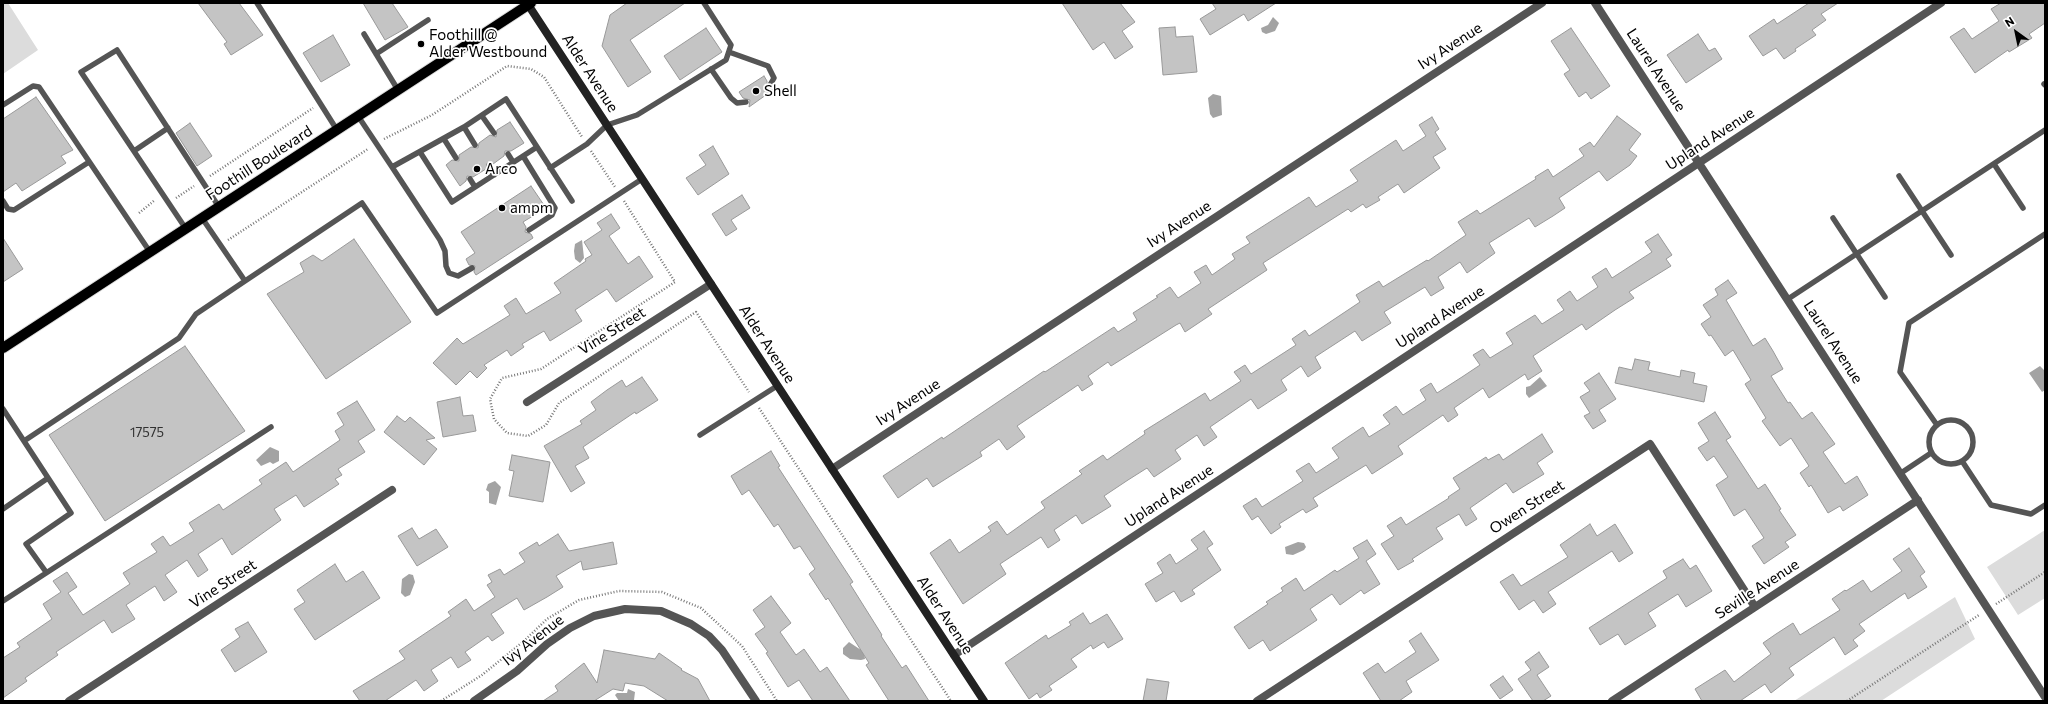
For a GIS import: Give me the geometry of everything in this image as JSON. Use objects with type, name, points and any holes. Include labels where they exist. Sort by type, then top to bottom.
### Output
[{"type":"main road","name":"Alder Avenue","points":[[529,4],[984,701]]},
{"type":"main road","name":"Foothill Boulevard","points":[[3,348],[529,4]]},
{"type":"street","name":"Ivy Avenue","points":[[832,469],[1542,3]]},
{"type":"street","name":"Laurel Avenue","points":[[1595,3],[1700,162],[2045,697]]},
{"type":"street","name":"Upland Avenue","points":[[954,655],[1941,3]]},
{"type":"street","name":"Vine Street","points":[[527,402],[711,284]]},
{"type":"street","name":"Owen Street","points":[[1257,701],[1650,444],[1755,607]]},
{"type":"street","name":"Vine Street","points":[[69,701],[392,490]]},
{"type":"street","name":"Seville Avenue","points":[[1612,701],[1918,500]]},
{"type":"street","name":"Ivy Avenue","points":[[474,701],[517,671],[547,644],[570,628],[594,616],[625,609],[661,611],[691,624],[708,636],[722,650],[756,701]]},
{"type":"lane","points":[[257,3],[337,130]]},
{"type":"lane","points":[[550,168],[587,144],[607,125],[637,115],[726,60],[731,46],[704,3]]},
{"type":"lane","points":[[376,54],[428,20]]},
{"type":"lane","points":[[364,34],[398,90]]},
{"type":"lane","points":[[186,229],[81,72],[117,50],[219,207]]},
{"type":"lane","points":[[729,52],[768,66],[774,78],[770,85]]},
{"type":"lane","points":[[711,69],[731,98],[737,103],[746,102]]},
{"type":"lane","points":[[3,105],[33,86],[39,87],[150,252]]},
{"type":"lane","points":[[392,167],[464,128],[506,99],[572,201]]},
{"type":"lane","points":[[358,116],[440,240],[445,251],[446,266],[449,272],[458,276],[472,268]]},
{"type":"lane","points":[[482,116],[494,132]]},
{"type":"lane","points":[[134,151],[168,128]]},
{"type":"lane","points":[[464,128],[475,145]]},
{"type":"lane","points":[[1788,299],[2045,130]]},
{"type":"lane","points":[[444,139],[456,158]]},
{"type":"lane","points":[[420,152],[452,202],[537,147]]},
{"type":"lane","points":[[508,154],[514,162]]},
{"type":"lane","points":[[523,156],[555,208],[552,215],[529,230]]},
{"type":"lane","points":[[3,201],[8,209],[14,210],[89,162]]},
{"type":"lane","points":[[1994,164],[2023,208]]},
{"type":"lane","points":[[489,166],[494,175]]},
{"type":"lane","points":[[1899,176],[1951,255]]},
{"type":"lane","points":[[470,179],[475,187]]},
{"type":"lane","points":[[24,441],[179,338],[196,314],[362,204],[437,313],[642,179]]},
{"type":"lane","points":[[202,218],[245,281]]},
{"type":"lane","points":[[1833,218],[1885,297]]},
{"type":"lane","points":[[1937,425],[1900,372],[1909,323],[2045,234]]},
{"type":"lane","points":[[700,435],[778,386]]},
{"type":"lane","points":[[3,409],[71,513],[26,544],[46,572]]},
{"type":"lane","points":[[1950,421],[1957,422],[1969,430],[1972,436],[1971,450],[1962,461],[1948,464],[1936,458],[1932,453],[1929,441],[1930,435],[1937,425],[1950,421]]},
{"type":"lane","points":[[3,601],[271,427]]},
{"type":"lane","points":[[1901,474],[1932,453]]},
{"type":"lane","points":[[1962,461],[1991,505],[2031,514],[2045,506]]},
{"type":"lane","points":[[3,508],[48,478]]},
{"type":"path","points":[[220,245],[388,136],[432,115],[506,66],[531,69],[544,77],[675,282],[541,369],[520,372],[502,378],[490,399],[494,419],[507,433],[528,436],[546,426],[559,403],[696,312],[951,701]]},
{"type":"path","points":[[139,213],[156,200],[165,205],[320,103]]},
{"type":"path","points":[[2005,598],[2045,572]]},
{"type":"path","points":[[441,701],[482,675],[524,641],[547,619],[579,600],[619,591]]},
{"type":"path","points":[[1847,701],[1973,618]]},
{"type":"shaded area","points":[[3,3],[8,3],[38,50],[3,74]]},
{"type":"shaded area","points":[[1273,17],[1279,23],[1275,31],[1266,34],[1262,32],[1261,28],[1268,25]]},
{"type":"shaded area","points":[[1213,94],[1221,96],[1222,115],[1213,118],[1210,114],[1208,98]]},
{"type":"shaded area","points":[[582,240],[584,258],[580,263],[575,259],[574,251],[575,244]]},
{"type":"shaded area","points":[[2040,366],[2045,371],[2045,390],[2042,392],[2029,373]]},
{"type":"shaded area","points":[[1540,377],[1547,386],[1529,398],[1526,394],[1526,387],[1530,386]]},
{"type":"shaded area","points":[[270,447],[279,451],[279,461],[273,464],[270,462],[261,466],[256,460]]},
{"type":"shaded area","points":[[495,481],[501,487],[496,505],[489,503],[489,492],[486,490],[488,484]]},
{"type":"shaded area","points":[[2045,530],[2045,598],[2018,615],[1987,567]]},
{"type":"shaded area","points":[[1298,542],[1304,543],[1306,547],[1304,550],[1293,555],[1286,554],[1285,547]]},
{"type":"shaded area","points":[[409,574],[413,575],[415,582],[410,595],[405,597],[401,593],[402,579]]},
{"type":"shaded area","points":[[1955,597],[1975,639],[1881,701],[1794,701]]},
{"type":"shaded area","points":[[849,642],[864,652],[865,659],[850,659],[843,654],[843,648]]},
{"type":"shaded area","points":[[628,689],[635,692],[634,700],[619,701],[615,695],[617,693],[627,693]]},
{"type":"building","points":[[198,3],[239,3],[263,35],[231,55],[224,44],[227,42]]},
{"type":"building","points":[[363,3],[392,3],[408,27],[385,40]]},
{"type":"building","points":[[627,3],[685,3],[630,40],[651,72],[628,87],[602,46],[610,15]]},
{"type":"building","points":[[1062,3],[1120,3],[1135,22],[1122,31],[1133,47],[1115,59],[1104,42],[1093,50]]},
{"type":"building","points":[[1212,3],[1276,3],[1248,21],[1244,14],[1210,35],[1200,19],[1216,9]]},
{"type":"building","points":[[1809,3],[1838,3],[1821,14],[1826,20],[1812,30],[1816,35],[1795,49],[1796,51],[1784,59],[1776,48],[1763,56],[1749,36],[1774,19],[1777,24]]},
{"type":"building","points":[[2001,3],[2045,3],[2045,23],[2029,34],[2032,38],[2009,52],[2008,50],[1975,73],[1950,37],[1964,28],[1972,39],[1999,21],[1991,9]]},
{"type":"building","points":[[1175,27],[1176,37],[1193,36],[1197,72],[1163,75],[1159,28]]},
{"type":"building","points":[[706,28],[722,52],[680,80],[664,56]]},
{"type":"building","points":[[1571,28],[1610,86],[1591,99],[1586,92],[1579,97],[1564,74],[1570,70],[1551,41]]},
{"type":"building","points":[[1698,34],[1709,51],[1715,48],[1722,59],[1686,83],[1667,55]]},
{"type":"building","points":[[333,35],[350,65],[321,82],[303,53]]},
{"type":"building","name":"Shell","points":[[764,76],[767,81],[767,87],[773,90],[749,107],[750,100],[743,98],[739,92]]},
{"type":"building","points":[[36,97],[73,150],[61,156],[66,163],[22,191],[16,183],[3,192],[3,119]]},
{"type":"building","points":[[1617,116],[1641,134],[1629,150],[1637,156],[1630,165],[1607,181],[1599,171],[1559,198],[1565,208],[1553,216],[1535,227],[1529,218],[1489,243],[1495,253],[1467,273],[1460,262],[1438,277],[1444,288],[1431,296],[1425,287],[1384,312],[1391,323],[1362,341],[1355,331],[1315,357],[1321,368],[1308,377],[1301,366],[1281,380],[1287,390],[1258,409],[1251,399],[1210,427],[1217,437],[1204,446],[1197,435],[1175,450],[1181,459],[1154,477],[1147,468],[1128,480],[1104,496],[1111,506],[1082,524],[1076,515],[1054,530],[1060,540],[1048,548],[1041,537],[1000,564],[1006,574],[963,604],[930,553],[950,539],[959,553],[991,531],[988,527],[997,521],[1007,535],[1045,508],[1041,502],[1082,474],[1079,471],[1103,455],[1107,460],[1145,434],[1144,431],[1205,393],[1210,401],[1241,381],[1234,372],[1245,365],[1251,374],[1296,345],[1292,339],[1305,330],[1309,336],[1360,302],[1356,295],[1379,281],[1383,287],[1427,260],[1428,261],[1466,235],[1458,222],[1477,210],[1480,214],[1536,179],[1535,177],[1548,169],[1553,177],[1584,156],[1579,149],[1590,142],[1594,147]]},
{"type":"building","points":[[1432,117],[1439,129],[1435,132],[1446,149],[1433,157],[1440,168],[1404,193],[1398,184],[1378,197],[1380,200],[1366,208],[1363,204],[1351,212],[1348,209],[1263,263],[1267,270],[1208,309],[1212,314],[1185,332],[1180,323],[1111,366],[1108,362],[1088,376],[1093,384],[1082,391],[1078,385],[1017,426],[1025,437],[1007,450],[999,439],[980,452],[982,456],[933,487],[927,478],[898,498],[883,476],[942,437],[943,439],[1044,371],[1045,372],[1114,327],[1118,332],[1137,320],[1133,313],[1158,297],[1156,296],[1170,287],[1178,298],[1201,283],[1194,272],[1206,265],[1212,275],[1235,259],[1232,254],[1250,243],[1246,237],[1309,197],[1316,207],[1358,181],[1350,170],[1396,140],[1403,151],[1426,136],[1419,125]]},
{"type":"building","points":[[510,122],[524,143],[511,151],[505,151],[504,156],[493,164],[487,163],[486,169],[473,177],[467,176],[466,181],[460,186],[446,165],[452,160],[459,161],[459,155],[471,147],[478,148],[479,143],[490,135],[496,137],[497,130]]},
{"type":"building","points":[[190,123],[212,156],[197,166],[176,133]]},
{"type":"building","points":[[713,146],[729,174],[698,195],[686,178],[706,165],[699,155]]},
{"type":"building","points":[[531,186],[546,208],[523,222],[526,227],[525,232],[531,234],[533,238],[476,275],[474,272],[475,266],[469,265],[466,259],[475,253],[461,232]]},
{"type":"building","points":[[742,195],[750,208],[731,220],[737,229],[726,236],[712,214]]},
{"type":"building","points":[[611,214],[620,228],[609,236],[628,264],[639,256],[653,277],[616,302],[607,289],[575,310],[582,321],[550,341],[544,331],[522,344],[524,347],[511,356],[507,350],[484,365],[487,368],[477,378],[470,371],[456,385],[433,363],[457,338],[463,344],[510,315],[504,306],[516,298],[526,314],[561,293],[554,283],[586,261],[585,259],[592,255],[584,242],[602,230],[597,223]]},
{"type":"building","points":[[1658,234],[1672,255],[1666,259],[1671,266],[1629,292],[1634,298],[1586,330],[1582,324],[1533,356],[1542,371],[1528,380],[1525,374],[1489,398],[1483,388],[1454,408],[1458,415],[1448,422],[1443,415],[1398,446],[1403,454],[1372,474],[1366,465],[1313,498],[1318,506],[1306,513],[1303,509],[1279,524],[1281,527],[1271,534],[1258,516],[1252,520],[1243,506],[1256,498],[1262,507],[1303,481],[1296,471],[1309,463],[1316,473],[1339,458],[1332,448],[1363,427],[1369,437],[1390,424],[1383,415],[1396,406],[1403,415],[1426,400],[1420,390],[1431,383],[1437,393],[1462,377],[1480,365],[1473,355],[1483,349],[1490,358],[1513,344],[1506,333],[1535,315],[1542,324],[1564,310],[1557,300],[1570,291],[1577,301],[1598,287],[1592,277],[1606,268],[1612,278],[1652,252],[1645,242]]},
{"type":"building","points":[[3,238],[23,269],[3,282]]},
{"type":"building","points":[[354,239],[411,322],[326,379],[267,294],[304,272],[300,263],[313,255],[322,261]]},
{"type":"building","points":[[1728,280],[1737,293],[1726,300],[1753,346],[1765,338],[1773,351],[1783,369],[1771,376],[1788,403],[1790,402],[1802,419],[1812,412],[1835,444],[1823,452],[1845,484],[1857,476],[1868,495],[1843,511],[1840,506],[1828,513],[1811,485],[1809,487],[1800,473],[1809,466],[1791,438],[1780,446],[1762,421],[1766,418],[1745,384],[1751,380],[1733,350],[1725,356],[1711,335],[1709,336],[1701,324],[1711,317],[1703,305],[1718,295],[1715,289]]},
{"type":"building","points":[[185,346],[245,431],[105,521],[49,435]]},
{"type":"building","points":[[1635,359],[1650,362],[1648,370],[1680,377],[1681,370],[1695,373],[1693,383],[1707,386],[1704,402],[1615,383],[1619,367],[1632,370]]},
{"type":"building","points":[[1599,373],[1616,399],[1599,410],[1606,421],[1593,429],[1584,416],[1590,413],[1580,397],[1590,391],[1584,383]]},
{"type":"building","points":[[642,377],[658,400],[636,414],[635,412],[583,447],[589,458],[575,466],[585,483],[571,492],[544,446],[582,424],[580,421],[596,410],[591,402],[607,390],[622,380],[626,387]]},
{"type":"building","points":[[460,397],[463,416],[473,415],[476,431],[443,437],[437,402]]},
{"type":"building","points":[[357,401],[375,430],[358,441],[365,452],[338,469],[342,475],[335,479],[339,484],[304,507],[296,495],[274,509],[281,520],[232,555],[222,538],[198,554],[208,570],[198,577],[187,560],[165,575],[177,592],[164,601],[155,586],[126,605],[135,619],[112,633],[104,620],[56,652],[58,655],[25,678],[27,681],[3,698],[3,658],[20,647],[17,643],[52,619],[43,604],[61,592],[53,581],[67,572],[77,587],[68,593],[83,615],[130,584],[123,573],[157,552],[151,544],[163,536],[170,546],[194,531],[189,523],[219,504],[223,510],[262,484],[259,480],[286,462],[293,472],[340,440],[335,431],[344,425],[337,413]]},
{"type":"building","points":[[1715,412],[1731,437],[1726,440],[1758,489],[1765,484],[1781,509],[1779,510],[1796,535],[1785,542],[1789,547],[1764,564],[1752,546],[1764,538],[1745,509],[1734,516],[1716,485],[1728,477],[1714,456],[1707,461],[1698,448],[1709,441],[1698,423]]},
{"type":"building","points":[[397,416],[405,422],[410,417],[435,438],[426,440],[437,449],[424,465],[384,432]]},
{"type":"building","points":[[1542,434],[1553,452],[1537,463],[1544,474],[1513,493],[1506,483],[1470,508],[1477,519],[1466,526],[1459,514],[1436,528],[1443,539],[1412,559],[1414,561],[1398,570],[1381,544],[1394,536],[1387,526],[1401,517],[1406,525],[1449,498],[1448,497],[1460,489],[1453,478],[1486,457],[1488,460],[1499,454],[1503,460]]},
{"type":"building","points":[[771,451],[780,466],[778,467],[853,582],[850,584],[882,635],[881,636],[902,668],[906,665],[929,701],[889,701],[866,665],[869,663],[828,598],[826,600],[809,574],[815,569],[800,546],[794,549],[778,524],[774,527],[749,490],[742,495],[731,476]]},
{"type":"building","points":[[512,455],[550,462],[543,502],[509,496],[514,471],[509,470]]},
{"type":"building","points":[[1590,524],[1597,536],[1615,524],[1633,553],[1619,562],[1612,551],[1548,592],[1556,604],[1543,613],[1534,600],[1519,610],[1500,582],[1513,574],[1521,586],[1568,557],[1560,545]]},
{"type":"building","points":[[412,528],[419,539],[436,529],[448,547],[417,566],[398,536]]},
{"type":"building","points":[[1204,531],[1213,544],[1207,548],[1221,570],[1192,590],[1195,594],[1181,602],[1174,591],[1156,602],[1145,584],[1163,573],[1157,563],[1170,554],[1176,564],[1198,549],[1191,540]]},
{"type":"building","points":[[558,534],[569,551],[613,542],[617,564],[583,570],[581,561],[556,576],[563,587],[547,597],[524,610],[517,598],[491,614],[504,633],[492,641],[488,636],[465,652],[471,660],[458,668],[451,657],[431,670],[438,681],[424,691],[416,680],[385,701],[360,701],[353,691],[405,659],[399,651],[451,616],[448,612],[466,599],[474,611],[495,597],[487,585],[492,582],[488,575],[500,569],[504,575],[525,562],[519,553],[537,542],[539,546]]},
{"type":"building","points":[[1367,540],[1376,554],[1366,561],[1380,584],[1364,594],[1361,590],[1340,605],[1332,594],[1310,609],[1317,620],[1302,630],[1270,651],[1263,640],[1249,649],[1234,627],[1268,604],[1266,602],[1283,591],[1281,588],[1296,578],[1304,591],[1335,570],[1337,572],[1359,558],[1353,548]]},
{"type":"building","points":[[1909,548],[1925,572],[1920,576],[1927,587],[1908,599],[1905,593],[1859,624],[1865,631],[1853,640],[1858,646],[1845,655],[1834,637],[1789,668],[1794,675],[1771,693],[1765,684],[1740,701],[1702,701],[1695,689],[1725,670],[1734,682],[1771,654],[1763,643],[1776,634],[1793,623],[1800,635],[1840,610],[1832,599],[1845,590],[1846,591],[1863,580],[1871,592],[1902,571],[1893,559]]},
{"type":"building","points":[[1683,559],[1690,569],[1696,565],[1712,591],[1686,607],[1678,594],[1648,613],[1656,626],[1625,645],[1618,634],[1600,645],[1589,628],[1667,578],[1663,571]]},
{"type":"building","points":[[335,564],[346,582],[363,571],[380,598],[315,640],[294,609],[305,602],[297,590]]},
{"type":"building","points":[[771,596],[791,623],[780,632],[796,655],[804,649],[820,672],[827,667],[850,701],[813,701],[799,680],[788,687],[766,653],[768,652],[755,634],[765,627],[753,610]]},
{"type":"building","points":[[1083,613],[1090,624],[1107,614],[1123,639],[1108,648],[1104,642],[1093,649],[1091,645],[1071,659],[1077,667],[1049,686],[1052,690],[1040,698],[1037,693],[1029,699],[1005,663],[1046,635],[1048,639],[1071,625],[1069,622]]},
{"type":"building","points":[[248,622],[267,652],[235,672],[221,650],[240,637],[235,629]]},
{"type":"building","points":[[1421,633],[1439,660],[1406,681],[1412,692],[1399,701],[1381,701],[1363,673],[1378,663],[1385,673],[1416,652],[1409,641]]},
{"type":"building","points":[[604,650],[655,659],[659,653],[682,669],[681,670],[698,679],[710,701],[668,701],[644,686],[625,683],[623,691],[613,689],[594,701],[543,701],[558,691],[555,686],[584,663],[597,683]]},
{"type":"building","points":[[1539,652],[1549,667],[1537,675],[1551,696],[1543,701],[1533,701],[1518,679],[1531,670],[1525,662]]},
{"type":"building","points":[[1503,676],[1513,690],[1500,699],[1490,685]]},
{"type":"building","points":[[1147,679],[1169,682],[1166,701],[1143,701]]},
{"type":"place","name":"Foothill @ Alder Westbound","points":[[421,44]]},
{"type":"place","name":"Shell","points":[[756,91]]},
{"type":"place","name":"Arco","points":[[477,169]]},
{"type":"place","name":"ampm","points":[[502,208]]}]
